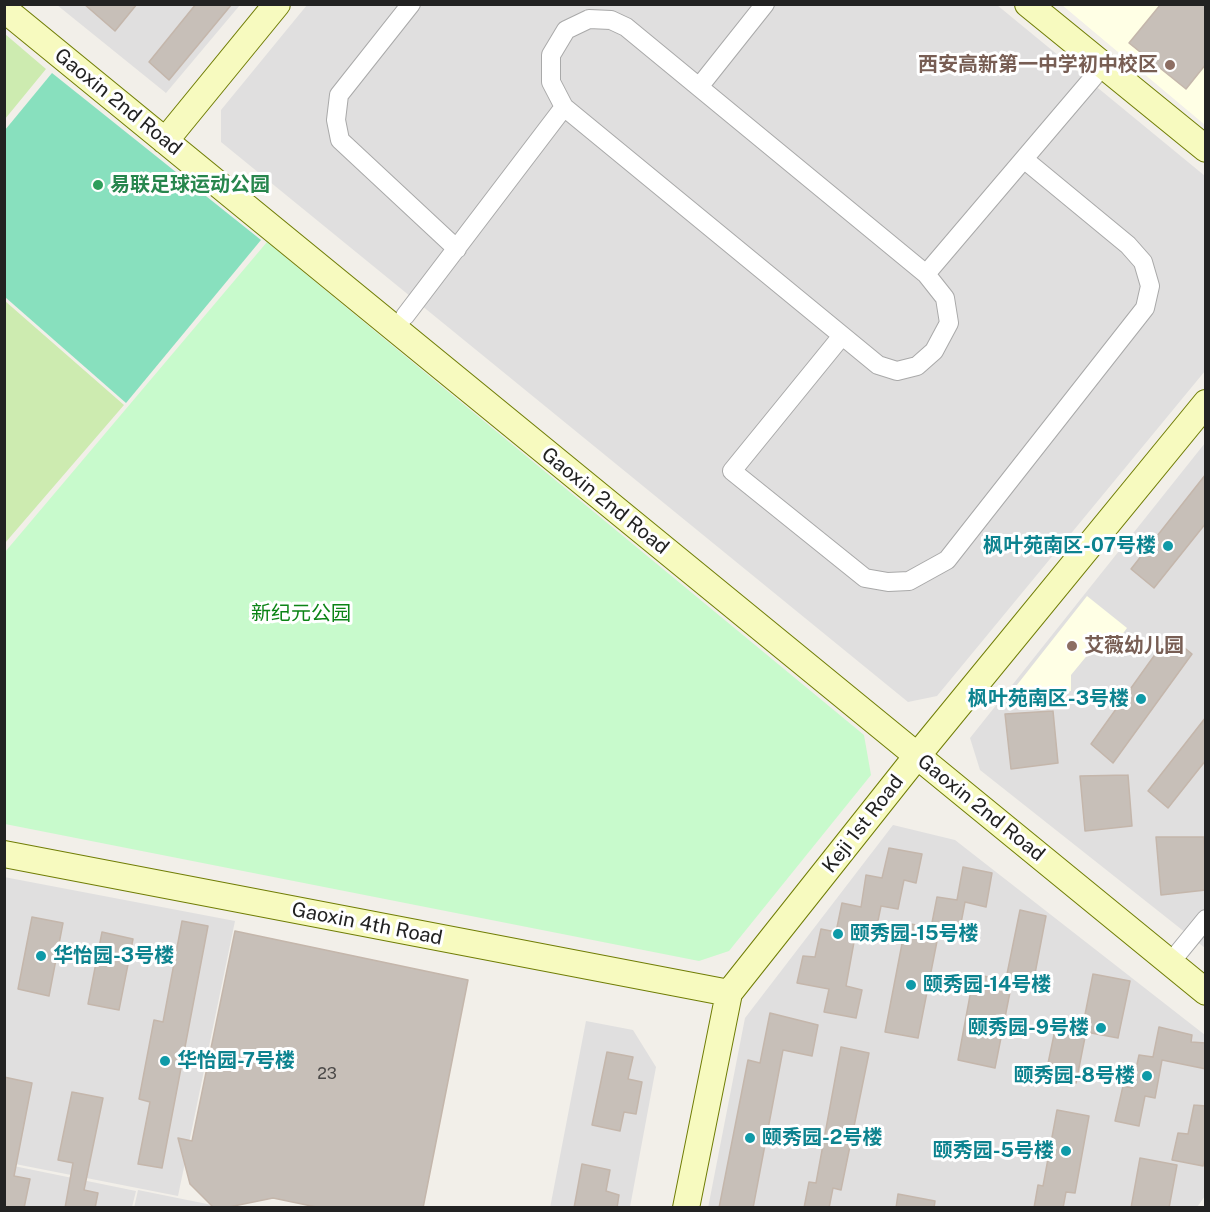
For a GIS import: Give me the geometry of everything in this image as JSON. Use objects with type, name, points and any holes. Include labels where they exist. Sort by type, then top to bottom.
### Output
[{"type":"street","name":"Gaoxin 2nd Road","points":[[25,4],[170,135],[1175,957],[1206,992]]},
{"type":"street","points":[[170,135],[277,4]]},
{"type":"street","points":[[411,4],[339,95],[336,120],[340,140],[457,249]]},
{"type":"street","points":[[699,87],[765,4]]},
{"type":"street","points":[[1028,4],[1206,149]]},
{"type":"street","name":"Gaoxin 2nd Road","points":[[4,9],[405,316],[922,750]]},
{"type":"street","points":[[589,20],[611,20],[627,27],[926,274],[945,298],[949,323],[934,351],[916,366],[897,371],[878,365],[841,337],[564,107],[551,82],[551,56],[566,30],[589,20]]},
{"type":"street","points":[[926,274],[1103,66]]},
{"type":"street","points":[[405,316],[564,107]]},
{"type":"street","points":[[841,337],[732,471],[865,578],[888,582],[909,581],[946,560],[1145,308],[1150,286],[1143,262],[1128,245],[1025,160]]},
{"type":"street","name":"Keji 1st Road","points":[[686,1208],[729,993],[922,750],[1206,403]]},
{"type":"street","name":"Gaoxin 4th Road","points":[[4,854],[729,993]]},
{"type":"street","points":[[1175,957],[1206,919]]},
{"type":"street","name":"Gaoxin 2nd Road","points":[[1175,957],[1206,971]]},
{"type":"shaded area","points":[[57,5],[240,5],[166,93]]},
{"type":"shaded area","points":[[307,5],[997,5],[1205,176],[1205,371],[937,696],[908,702],[221,142],[221,110]]},
{"type":"shaded area","name":"西安高新第一中学初中校区","points":[[1062,5],[1205,5],[1205,125]]},
{"type":"shaded area","points":[[1205,443],[1205,948],[980,770],[970,738]]},
{"type":"shaded area","name":"艾薇幼儿园","points":[[1087,596],[1127,628],[1111,650],[1099,641],[1071,675],[1071,691],[1009,695]]},
{"type":"shaded area","points":[[893,825],[955,840],[1205,1035],[1205,1196],[1197,1207],[708,1208],[745,1018]]},
{"type":"shaded area","points":[[4,877],[235,921],[178,1196],[5,1162]]},
{"type":"shaded area","points":[[586,1021],[633,1030],[656,1067],[630,1207],[550,1208]]},
{"type":"shaded area","points":[[4,1164],[136,1191],[132,1207],[5,1207]]},
{"type":"shaded area","points":[[138,1190],[222,1207],[134,1208]]},
{"type":"green space","points":[[5,34],[46,69],[5,119]]},
{"type":"green space","name":"易联足球运动公园","points":[[52,73],[261,240],[126,403],[5,297],[5,130]]},
{"type":"green space","name":"新纪元公园","points":[[267,242],[864,735],[871,775],[729,951],[699,961],[5,824],[5,552]]},
{"type":"green space","points":[[5,301],[124,405],[5,543]]},
{"type":"building","points":[[84,4],[137,4],[115,31]]},
{"type":"building","points":[[196,4],[232,4],[169,80],[149,62]]},
{"type":"building","points":[[1161,4],[1206,4],[1206,64],[1186,89],[1129,43]]},
{"type":"building","name":"枫叶苑南区-07号楼","points":[[1206,474],[1206,523],[1154,588],[1131,569]]},
{"type":"building","name":"枫叶苑南区-3号楼","points":[[1169,635],[1192,654],[1113,763],[1091,744]]},
{"type":"building","points":[[1053,711],[1058,763],[1011,769],[1005,714]]},
{"type":"building","points":[[1206,717],[1206,760],[1168,808],[1148,791]]},
{"type":"building","points":[[1128,775],[1132,826],[1085,831],[1080,776]]},
{"type":"building","points":[[1156,837],[1204,837],[1206,890],[1161,895]]},
{"type":"building","name":"颐秀园-15号楼","points":[[889,848],[922,854],[916,883],[904,880],[898,909],[881,906],[875,935],[856,931],[846,986],[862,990],[856,1018],[824,1012],[829,989],[797,983],[803,956],[815,957],[821,929],[836,932],[842,903],[861,907],[866,875],[882,878]]},
{"type":"building","name":"颐秀园-14号楼","points":[[963,867],[992,873],[986,907],[965,902],[958,939],[938,936],[918,1038],[885,1032],[906,923],[931,928],[937,897],[957,900]]},
{"type":"building","points":[[1020,910],[1046,916],[1033,984],[1006,979]]},
{"type":"building","name":"华怡园-3号楼","points":[[32,917],[63,923],[49,996],[18,989]]},
{"type":"building","name":"华怡园-7号楼","points":[[182,921],[208,926],[162,1168],[138,1164],[150,1102],[139,1099],[154,1020],[163,1022]]},
{"type":"building","points":[[235,931],[468,980],[423,1208],[321,1208],[273,1198],[214,1208],[190,1184],[178,1138],[192,1141]]},
{"type":"building","points":[[102,932],[133,939],[119,1010],[88,1004]]},
{"type":"building","points":[[974,974],[1012,982],[995,1068],[958,1060]]},
{"type":"building","name":"颐秀园-9号楼","points":[[1093,974],[1130,981],[1118,1038],[1086,1032],[1076,1083],[1045,1078],[1056,1025],[1082,1030]]},
{"type":"building","name":"颐秀园-2号楼","points":[[770,1013],[818,1025],[812,1056],[783,1050],[753,1208],[719,1208],[748,1060],[760,1063]]},
{"type":"building","name":"颐秀园-8号楼","points":[[1159,1027],[1192,1035],[1191,1042],[1206,1043],[1206,1069],[1162,1060],[1155,1098],[1145,1096],[1139,1126],[1115,1121],[1123,1086],[1132,1088],[1139,1055],[1153,1057]]},
{"type":"building","points":[[841,1047],[869,1053],[841,1190],[833,1188],[829,1208],[804,1208],[809,1182],[816,1183]]},
{"type":"building","points":[[607,1052],[633,1057],[628,1079],[642,1082],[636,1114],[624,1112],[620,1131],[592,1125]]},
{"type":"building","points":[[4,1077],[32,1083],[14,1176],[30,1179],[24,1208],[4,1208]]},
{"type":"building","points":[[72,1092],[103,1098],[84,1190],[98,1193],[95,1208],[65,1208],[73,1163],[58,1160]]},
{"type":"building","points":[[1194,1105],[1206,1106],[1206,1155],[1203,1166],[1172,1160],[1178,1133],[1188,1134]]},
{"type":"building","name":"颐秀园-5号楼","points":[[1057,1110],[1089,1116],[1075,1193],[1066,1192],[1063,1208],[1034,1208],[1038,1185],[1043,1186]]},
{"type":"building","points":[[1140,1158],[1177,1165],[1169,1208],[1131,1208]]},
{"type":"building","points":[[582,1164],[610,1170],[606,1191],[619,1195],[617,1208],[574,1208]]},
{"type":"building","points":[[898,1194],[935,1201],[934,1208],[896,1208]]},
{"type":"place","name":"西安高新第一中学初中校区","points":[[1170,65]]},
{"type":"place","name":"易联足球运动公园","points":[[98,185]]},
{"type":"place","name":"枫叶苑南区-07号楼","points":[[1168,546]]},
{"type":"place","name":"艾薇幼儿园","points":[[1072,646]]},
{"type":"place","name":"枫叶苑南区-3号楼","points":[[1141,699]]},
{"type":"place","name":"颐秀园-15号楼","points":[[838,934]]},
{"type":"place","name":"华怡园-3号楼","points":[[41,956]]},
{"type":"place","name":"颐秀园-14号楼","points":[[911,985]]},
{"type":"place","name":"颐秀园-9号楼","points":[[1101,1028]]},
{"type":"place","name":"华怡园-7号楼","points":[[165,1061]]},
{"type":"place","name":"颐秀园-8号楼","points":[[1147,1076]]},
{"type":"place","name":"颐秀园-2号楼","points":[[750,1138]]},
{"type":"place","name":"颐秀园-5号楼","points":[[1066,1151]]}]
